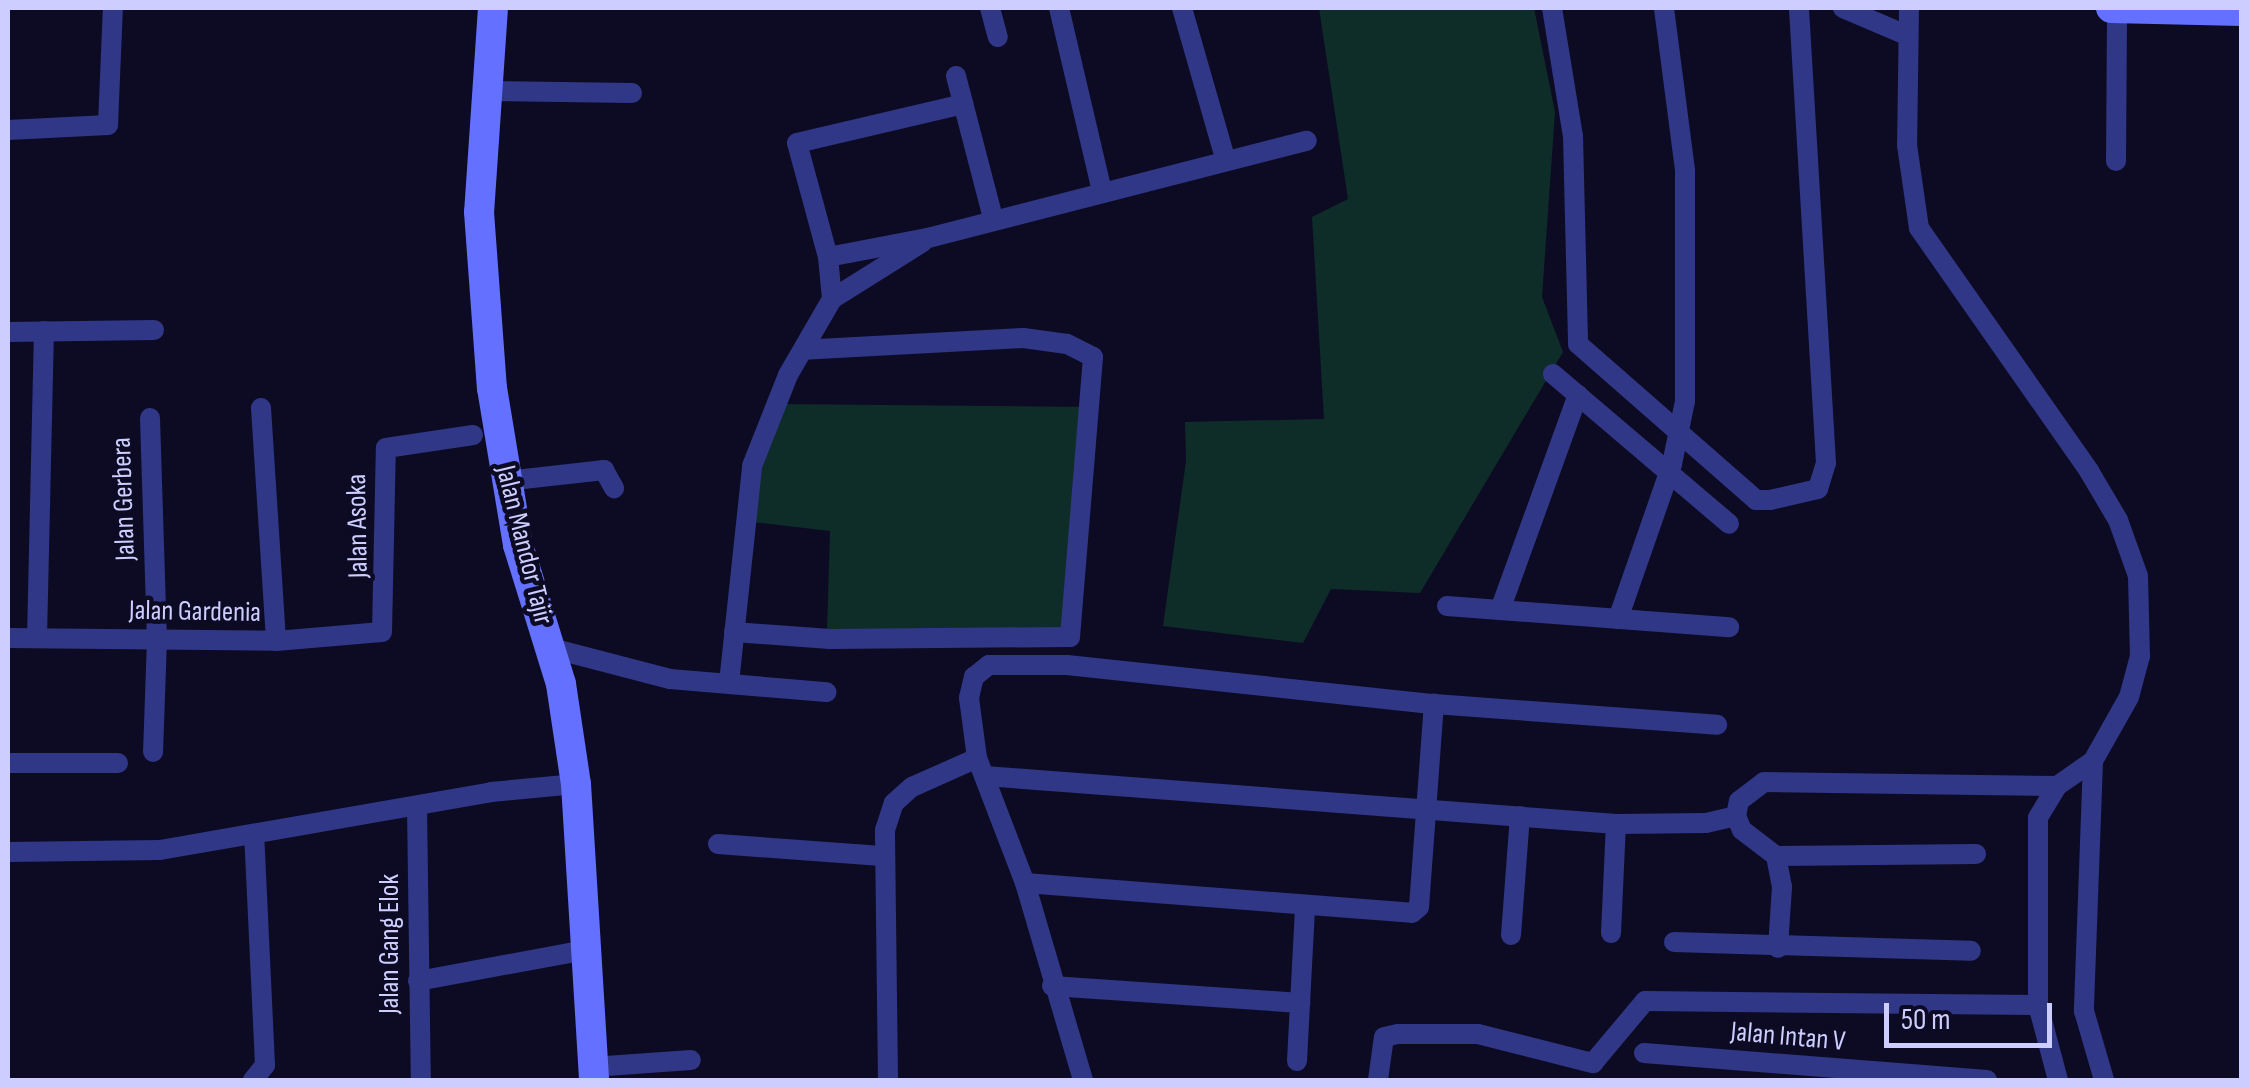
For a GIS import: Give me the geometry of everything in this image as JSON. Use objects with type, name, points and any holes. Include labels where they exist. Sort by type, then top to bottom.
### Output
[{"type":"main road","name":"Jalan Mandor Tajir","points":[[493,8],[484,90],[481,244],[506,482],[551,648],[576,784],[593,1074]]},
{"type":"main road","points":[[2114,8],[2242,11]]},
{"type":"street","points":[[8,130],[108,125],[113,8]]},
{"type":"street","points":[[990,8],[998,36]]},
{"type":"street","points":[[1058,8],[1102,191]]},
{"type":"street","points":[[1182,8],[1224,158]]},
{"type":"street","points":[[1552,8],[1572,136],[1578,344],[1678,437],[1756,500],[1818,489],[1825,479],[1799,8]]},
{"type":"street","points":[[1618,619],[1678,437],[1689,281],[1685,170],[1664,8]]},
{"type":"street","points":[[1843,8],[1906,35]]},
{"type":"street","points":[[1909,8],[1907,145],[1919,228],[2089,471],[2118,520],[2138,576],[2140,656],[2114,730],[2093,760],[2057,786],[2038,818],[2038,1005],[2058,1080]]},
{"type":"street","points":[[2114,8],[2116,161]]},
{"type":"street","points":[[956,76],[994,218]]},
{"type":"street","points":[[484,90],[632,93]]},
{"type":"street","points":[[832,300],[828,257],[797,143],[963,104]]},
{"type":"street","points":[[828,257],[928,238],[1224,158],[1307,141]]},
{"type":"street","points":[[729,683],[752,466],[804,350],[832,300],[928,238]]},
{"type":"street","points":[[8,332],[154,330]]},
{"type":"street","points":[[37,638],[44,332]]},
{"type":"street","points":[[734,632],[877,640],[1070,637],[1093,357],[1067,344],[1023,338],[804,350]]},
{"type":"street","points":[[1553,374],[1670,469],[1728,524]]},
{"type":"street","points":[[1500,610],[1578,395]]},
{"type":"street","points":[[261,408],[276,640]]},
{"type":"street","name":"Jalan Gerbera","points":[[150,418],[157,639],[153,752]]},
{"type":"street","name":"Jalan Asoka","points":[[382,632],[386,448],[473,435]]},
{"type":"street","points":[[506,482],[604,470],[614,488]]},
{"type":"street","points":[[1447,606],[1729,628]]},
{"type":"street","name":"Jalan Gardenia","points":[[8,638],[276,640],[382,632]]},
{"type":"street","points":[[551,648],[670,679],[826,692]]},
{"type":"street","points":[[1083,1080],[1052,986],[1025,883],[981,767],[969,698],[974,677],[990,665],[1067,666],[1434,704],[1717,725]]},
{"type":"street","points":[[1025,883],[1404,914],[1419,908],[1434,704]]},
{"type":"street","points":[[2093,760],[2084,1011],[2104,1080]]},
{"type":"street","points":[[8,762],[118,762]]},
{"type":"street","points":[[888,1080],[882,856],[894,804],[930,774],[981,767],[1616,824],[1706,823],[1736,816]]},
{"type":"street","points":[[1976,854],[1776,856],[1742,830],[1736,816],[1739,800],[1764,782],[2057,786]]},
{"type":"street","points":[[8,852],[160,850],[576,784]]},
{"type":"street","name":"Jalan Gang Elok","points":[[417,807],[421,1080]]},
{"type":"street","points":[[1512,935],[1520,816]]},
{"type":"street","points":[[1611,933],[1616,824]]},
{"type":"street","points":[[253,1080],[266,1064],[254,834]]},
{"type":"street","points":[[718,844],[882,856]]},
{"type":"street","points":[[1776,856],[1782,887],[1778,948]]},
{"type":"street","points":[[1297,1060],[1304,906]]},
{"type":"street","points":[[1674,942],[1971,951]]},
{"type":"street","points":[[418,981],[586,950]]},
{"type":"street","points":[[1052,986],[1300,1003]]},
{"type":"street","points":[[1378,1080],[1384,1037],[1398,1034],[1478,1034],[1592,1063],[1645,1001],[2038,1005]]},
{"type":"street","name":"Jalan Intan V","points":[[1644,1053],[1690,1056],[1789,1073],[1987,1080]]},
{"type":"street","points":[[1688,1080],[1690,1056]]},
{"type":"street","points":[[593,1074],[691,1060]]},
{"type":"green space","points":[[1319,8],[1534,8],[1555,112],[1542,297],[1563,352],[1420,593],[1331,589],[1303,643],[1163,626],[1186,461],[1185,422],[1324,419],[1312,217],[1348,199]]},
{"type":"green space","points":[[775,404],[1096,407],[1078,630],[827,631],[830,531],[745,521]]}]
